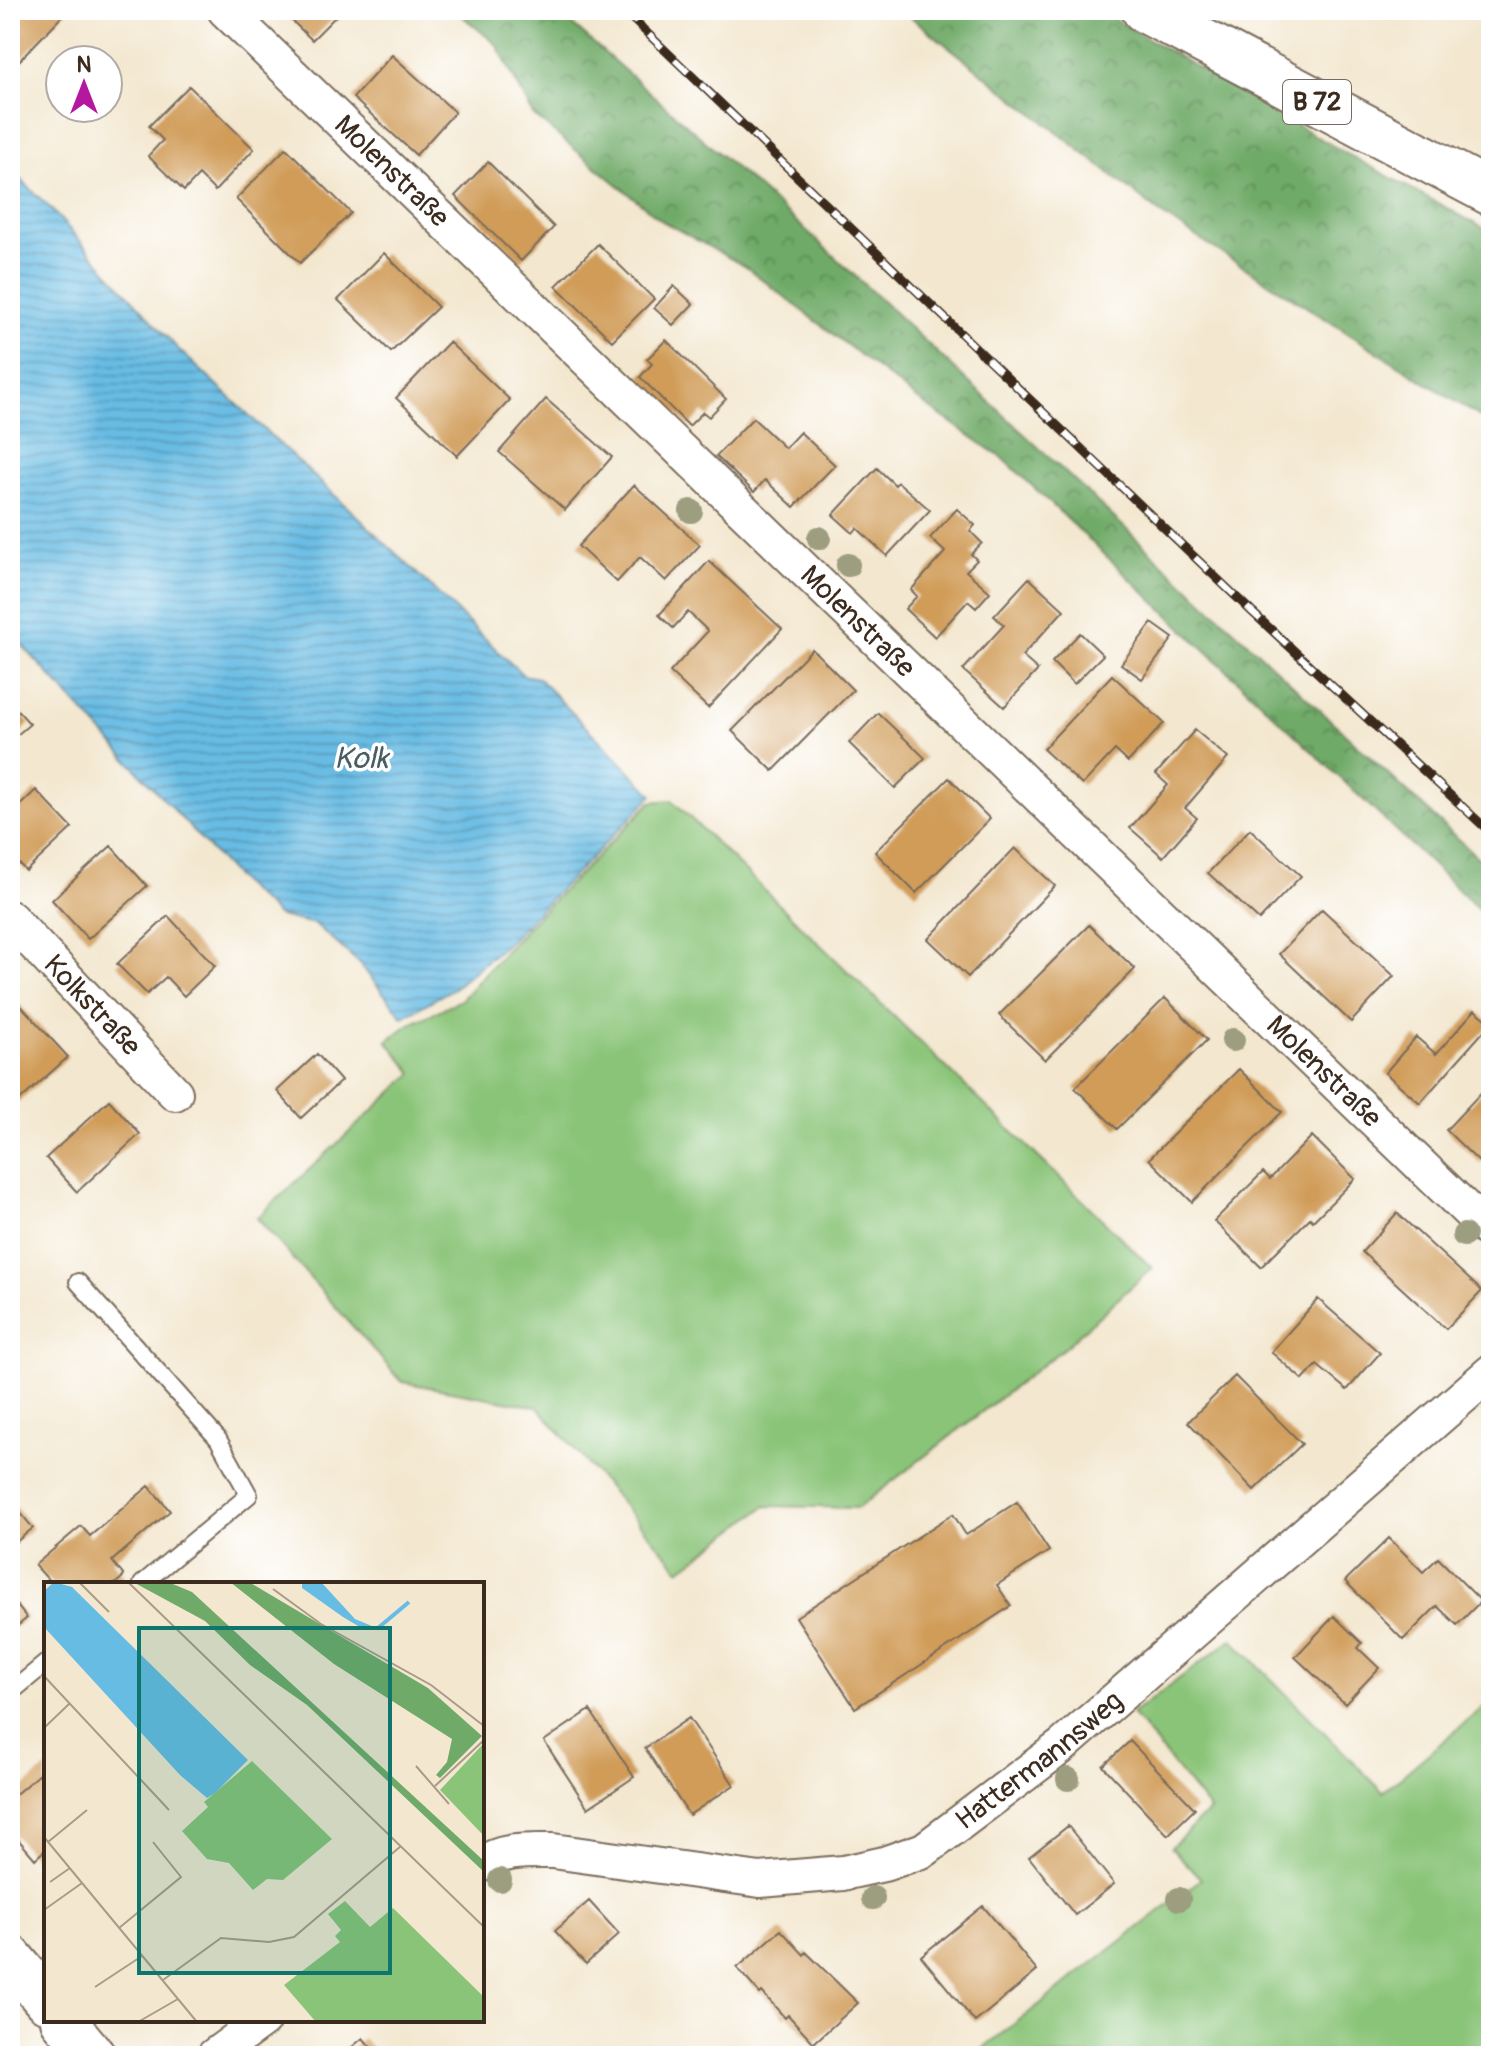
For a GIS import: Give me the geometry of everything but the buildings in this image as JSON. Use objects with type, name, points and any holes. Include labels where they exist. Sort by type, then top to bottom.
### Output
[{"type":"main road","name":"B 72","points":[[1144,10],[1491,193]]},
{"type":"main road","points":[[12,1964],[44,1998]]},
{"type":"main road","points":[[65,2022],[93,2056]]},
{"type":"street","name":"Molenstraße","points":[[225,10],[1491,1233]]},
{"type":"street","name":"Kolkstraße","points":[[10,918],[175,1093]]},
{"type":"street","name":"Hattermannsweg","points":[[484,1863],[519,1850],[553,1851],[778,1880],[843,1873],[884,1864],[924,1850],[1062,1746],[1491,1372]]},
{"type":"street","points":[[214,2056],[260,2022]]},
{"type":"lane","points":[[78,1282],[218,1439],[249,1495],[144,1582]]},
{"type":"lane","points":[[10,1693],[44,1665]]},
{"type":"green space","points":[[455,10],[556,10],[808,232],[1491,870],[1491,921],[1006,461],[917,399],[746,267],[662,221],[533,115],[497,45]]},
{"type":"green space","points":[[902,10],[1098,10],[1349,155],[1491,232],[1491,424],[1165,217]]},
{"type":"green space","points":[[672,800],[1152,1268],[1064,1348],[858,1508],[766,1506],[680,1570],[538,1407],[402,1382],[257,1218],[413,1073],[387,1041],[408,1025],[461,1000],[527,927],[651,802]]},
{"type":"green space","points":[[1232,1639],[1383,1792],[1491,1701],[1491,2056],[973,2056],[1201,1879],[1171,1847],[1210,1810],[1132,1714]]},
{"type":"water","points":[[1350,10],[1421,10],[1392,17]]},
{"type":"water","name":"Kolk","points":[[10,169],[50,208],[178,349],[523,675],[538,678],[653,795],[505,945],[454,988],[403,1017],[359,963],[315,924],[278,916],[241,883],[10,632]]},
{"type":"railway","points":[[623,10],[1251,611],[1491,833]]}]
